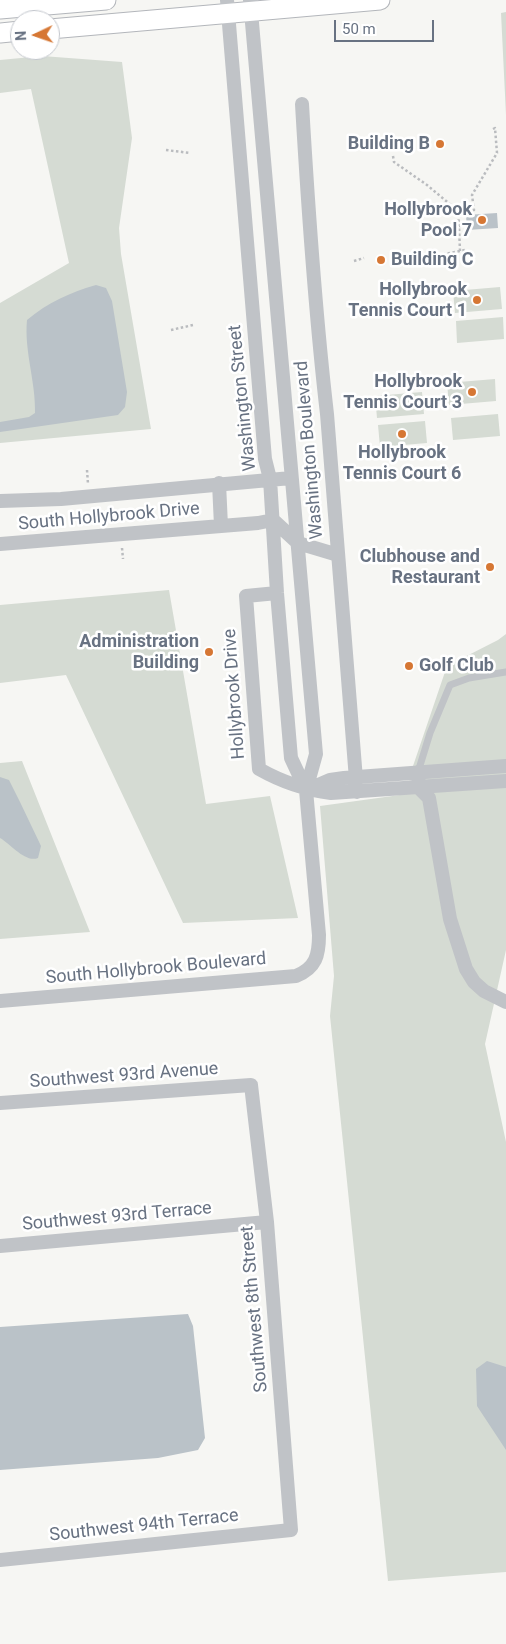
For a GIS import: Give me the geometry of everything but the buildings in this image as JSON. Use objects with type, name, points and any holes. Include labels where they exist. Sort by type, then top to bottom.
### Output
[{"type":"main road","points":[[0,9],[106,0]]},
{"type":"main road","points":[[60,28],[228,6],[380,0]]},
{"type":"street","name":"Washington Street","points":[[251,5],[316,754],[306,790]]},
{"type":"street","name":"Washington Street","points":[[228,6],[240,135],[264,459],[270,479],[277,593],[292,758],[306,790],[319,935],[318,956],[313,965]]},
{"type":"street","name":"Washington Boulevard","points":[[302,104],[307,198],[357,792]]},
{"type":"street","points":[[240,135],[262,132]]},
{"type":"street","name":"South Hollybrook Drive","points":[[0,501],[61,498],[291,478]]},
{"type":"street","name":"South Hollybrook Drive","points":[[219,483],[221,526]]},
{"type":"street","points":[[273,520],[298,542],[338,555]]},
{"type":"street","name":"South Hollybrook Drive","points":[[0,544],[273,520]]},
{"type":"street","name":"Hollybrook Drive","points":[[277,593],[246,596],[259,769],[274,778],[306,790],[357,792],[506,781]]},
{"type":"street","points":[[306,790],[330,780],[506,766]]},
{"type":"street","points":[[418,772],[420,788],[430,798],[450,919],[466,969],[474,982],[484,992],[506,1002]]},
{"type":"street","name":"South Hollybrook Boulevard","points":[[0,1001],[296,976],[313,965]]},
{"type":"street","name":"Southwest 93rd Avenue","points":[[0,1104],[251,1085]]},
{"type":"street","name":"Southwest 8th Street","points":[[251,1085],[267,1222],[291,1530]]},
{"type":"street","name":"Southwest 93rd Terrace","points":[[0,1246],[267,1222]]},
{"type":"street","name":"Southwest 94th Terrace","points":[[0,1560],[291,1530]]},
{"type":"lane","points":[[418,772],[430,733],[450,685],[469,678],[506,672]]},
{"type":"path","points":[[458,211],[474,210],[472,195],[497,153],[495,128],[493,129]]},
{"type":"path","points":[[166,150],[190,153]]},
{"type":"path","points":[[393,156],[394,162],[427,184],[458,211],[460,251]]},
{"type":"path","points":[[460,226],[467,225]]},
{"type":"path","points":[[398,258],[431,257],[465,250]]},
{"type":"path","points":[[354,261],[364,258]]},
{"type":"path","points":[[171,330],[193,325]]},
{"type":"shaded area","points":[[506,12],[506,115],[501,13]]},
{"type":"shaded area","points":[[60,57],[122,62],[132,138],[119,228],[121,254],[151,429],[0,443],[0,303],[69,263],[31,89],[0,93],[0,60],[60,60]]},
{"type":"shaded area","name":"Hollybrook Pool 7","points":[[497,213],[498,228],[467,230],[466,215]]},
{"type":"shaded area","points":[[96,285],[106,288],[112,301],[127,392],[125,407],[118,415],[0,432],[0,422],[29,417],[35,413],[34,390],[27,343],[27,320],[43,308],[60,299]]},
{"type":"shaded area","name":"Hollybrook Tennis Court 1","points":[[500,287],[502,309],[455,313],[453,291]]},
{"type":"shaded area","points":[[503,317],[504,339],[457,343],[456,321]]},
{"type":"shaded area","name":"Hollybrook Tennis Court 3","points":[[495,379],[496,401],[449,405],[447,383]]},
{"type":"shaded area","points":[[422,392],[424,414],[377,418],[375,396]]},
{"type":"shaded area","points":[[498,414],[500,436],[453,440],[451,418]]},
{"type":"shaded area","name":"Hollybrook Tennis Court 6","points":[[425,421],[427,443],[380,447],[378,425]]},
{"type":"shaded area","points":[[169,590],[206,804],[270,796],[298,918],[183,923],[66,675],[0,683],[0,605]]},
{"type":"shaded area","points":[[506,634],[506,950],[485,1044],[506,1142],[506,1572],[388,1581],[330,1016],[334,976],[320,806],[407,794],[414,782],[413,766],[447,666]]},
{"type":"shaded area","points":[[22,761],[90,932],[0,939],[0,763]]},
{"type":"shaded area","points":[[0,777],[9,780],[41,846],[38,858],[28,858],[0,838]]},
{"type":"shaded area","points":[[188,1314],[193,1326],[205,1438],[198,1450],[158,1458],[0,1470],[0,1327]]},
{"type":"shaded area","points":[[487,1361],[506,1367],[506,1450],[477,1406],[476,1369]]},
{"type":"place","name":"Building B","points":[[440,144]]},
{"type":"place","name":"Hollybrook Pool 7","points":[[482,220]]},
{"type":"place","name":"Building C","points":[[381,260]]},
{"type":"place","name":"Hollybrook Tennis Court 1","points":[[477,300]]},
{"type":"place","name":"Hollybrook Tennis Court 3","points":[[472,392]]},
{"type":"place","name":"Hollybrook Tennis Court 6","points":[[402,434]]},
{"type":"place","name":"Clubhouse and Restaurant","points":[[490,567]]},
{"type":"place","name":"Administration Building","points":[[209,652]]},
{"type":"place","name":"Golf Club","points":[[409,666]]}]
